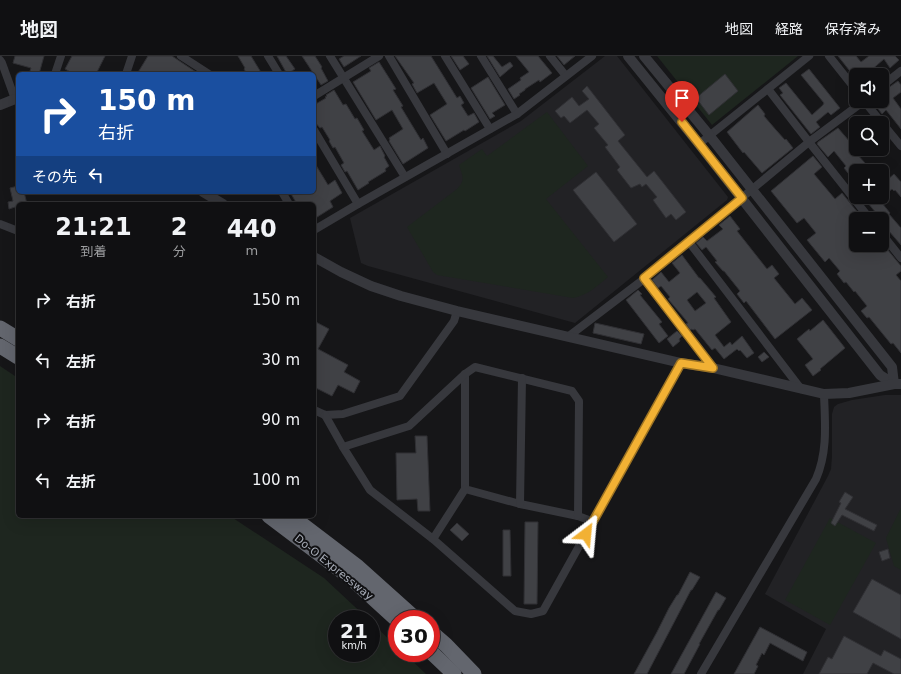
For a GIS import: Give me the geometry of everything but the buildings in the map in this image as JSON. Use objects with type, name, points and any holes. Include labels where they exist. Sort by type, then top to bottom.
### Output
[{"type":"highway","points":[[0,328],[16,338]]},
{"type":"highway","points":[[0,346],[16,356]]},
{"type":"highway","name":"Do-O Expressway","points":[[272,518],[351,578],[388,612]]},
{"type":"highway","name":"Do-O Expressway","points":[[294,518],[358,567],[406,610]]},
{"type":"highway","points":[[440,640],[474,674]]},
{"type":"highway","points":[[440,661],[454,674]]},
{"type":"street","points":[[56,72],[61,56]]},
{"type":"street","points":[[127,72],[132,56]]},
{"type":"street","points":[[181,56],[206,72]]},
{"type":"street","points":[[268,56],[278,72]]},
{"type":"street","points":[[330,56],[405,177]]},
{"type":"street","points":[[316,95],[379,56]]},
{"type":"street","points":[[389,56],[447,154]]},
{"type":"street","points":[[445,56],[490,129]]},
{"type":"street","points":[[481,56],[517,114]]},
{"type":"street","points":[[550,56],[566,76]]},
{"type":"street","points":[[316,229],[517,114],[592,56]]},
{"type":"street","points":[[628,56],[880,374],[898,384]]},
{"type":"street","points":[[644,56],[709,135],[892,367],[898,384]]},
{"type":"street","points":[[699,144],[808,56]]},
{"type":"street","points":[[829,56],[849,81]]},
{"type":"street","points":[[0,60],[16,99],[0,105]]},
{"type":"street","points":[[889,80],[901,70]]},
{"type":"street","points":[[768,89],[864,212]]},
{"type":"street","points":[[569,336],[689,242],[809,142],[855,108]]},
{"type":"street","points":[[870,108],[901,146]]},
{"type":"street","points":[[316,133],[358,204]]},
{"type":"street","points":[[208,194],[220,202]]},
{"type":"street","points":[[0,224],[16,230]]},
{"type":"street","points":[[689,242],[801,389]]},
{"type":"street","points":[[889,243],[901,258]]},
{"type":"street","points":[[316,259],[371,286],[401,296],[457,311],[681,363],[713,368],[824,394],[849,393],[898,384]]},
{"type":"street","points":[[644,278],[713,368]]},
{"type":"street","points":[[316,411],[325,415],[343,414],[400,396],[454,321],[457,311]]},
{"type":"street","points":[[325,415],[370,490],[433,539],[514,611],[531,614],[543,611],[594,522],[681,363]]},
{"type":"street","points":[[343,447],[409,426],[475,367],[572,392],[579,401],[578,516]]},
{"type":"street","points":[[433,539],[465,489],[466,374]]},
{"type":"street","points":[[520,504],[522,378]]},
{"type":"street","points":[[701,674],[820,469],[825,445],[824,394]]},
{"type":"street","points":[[465,489],[520,504],[578,516],[594,522]]},
{"type":"shaded area","points":[[605,56],[617,56],[728,197],[727,200],[575,323],[361,263],[350,218],[521,121]]},
{"type":"shaded area","points":[[657,56],[798,56],[712,125]]},
{"type":"shaded area","points":[[547,112],[588,166],[546,199],[608,277],[588,293],[573,298],[437,275],[433,272],[407,227],[460,186],[462,183],[462,175],[459,165],[482,149],[487,156]]},
{"type":"shaded area","points":[[0,366],[16,377],[16,518],[233,518],[324,578],[358,610],[328,610],[328,662],[380,662],[380,631],[388,638],[388,662],[413,662],[426,674],[0,674]]},
{"type":"shaded area","points":[[885,395],[901,395],[901,674],[803,674],[826,629],[765,594],[831,469],[832,414],[834,407],[838,404],[852,400]]},
{"type":"shaded area","points":[[901,508],[901,570],[894,566],[886,538]]},
{"type":"shaded area","points":[[830,518],[876,543],[830,625],[785,600]]},
{"type":"route","points":[[586,534],[681,363],[713,368],[644,278],[742,198],[682,122]]}]
